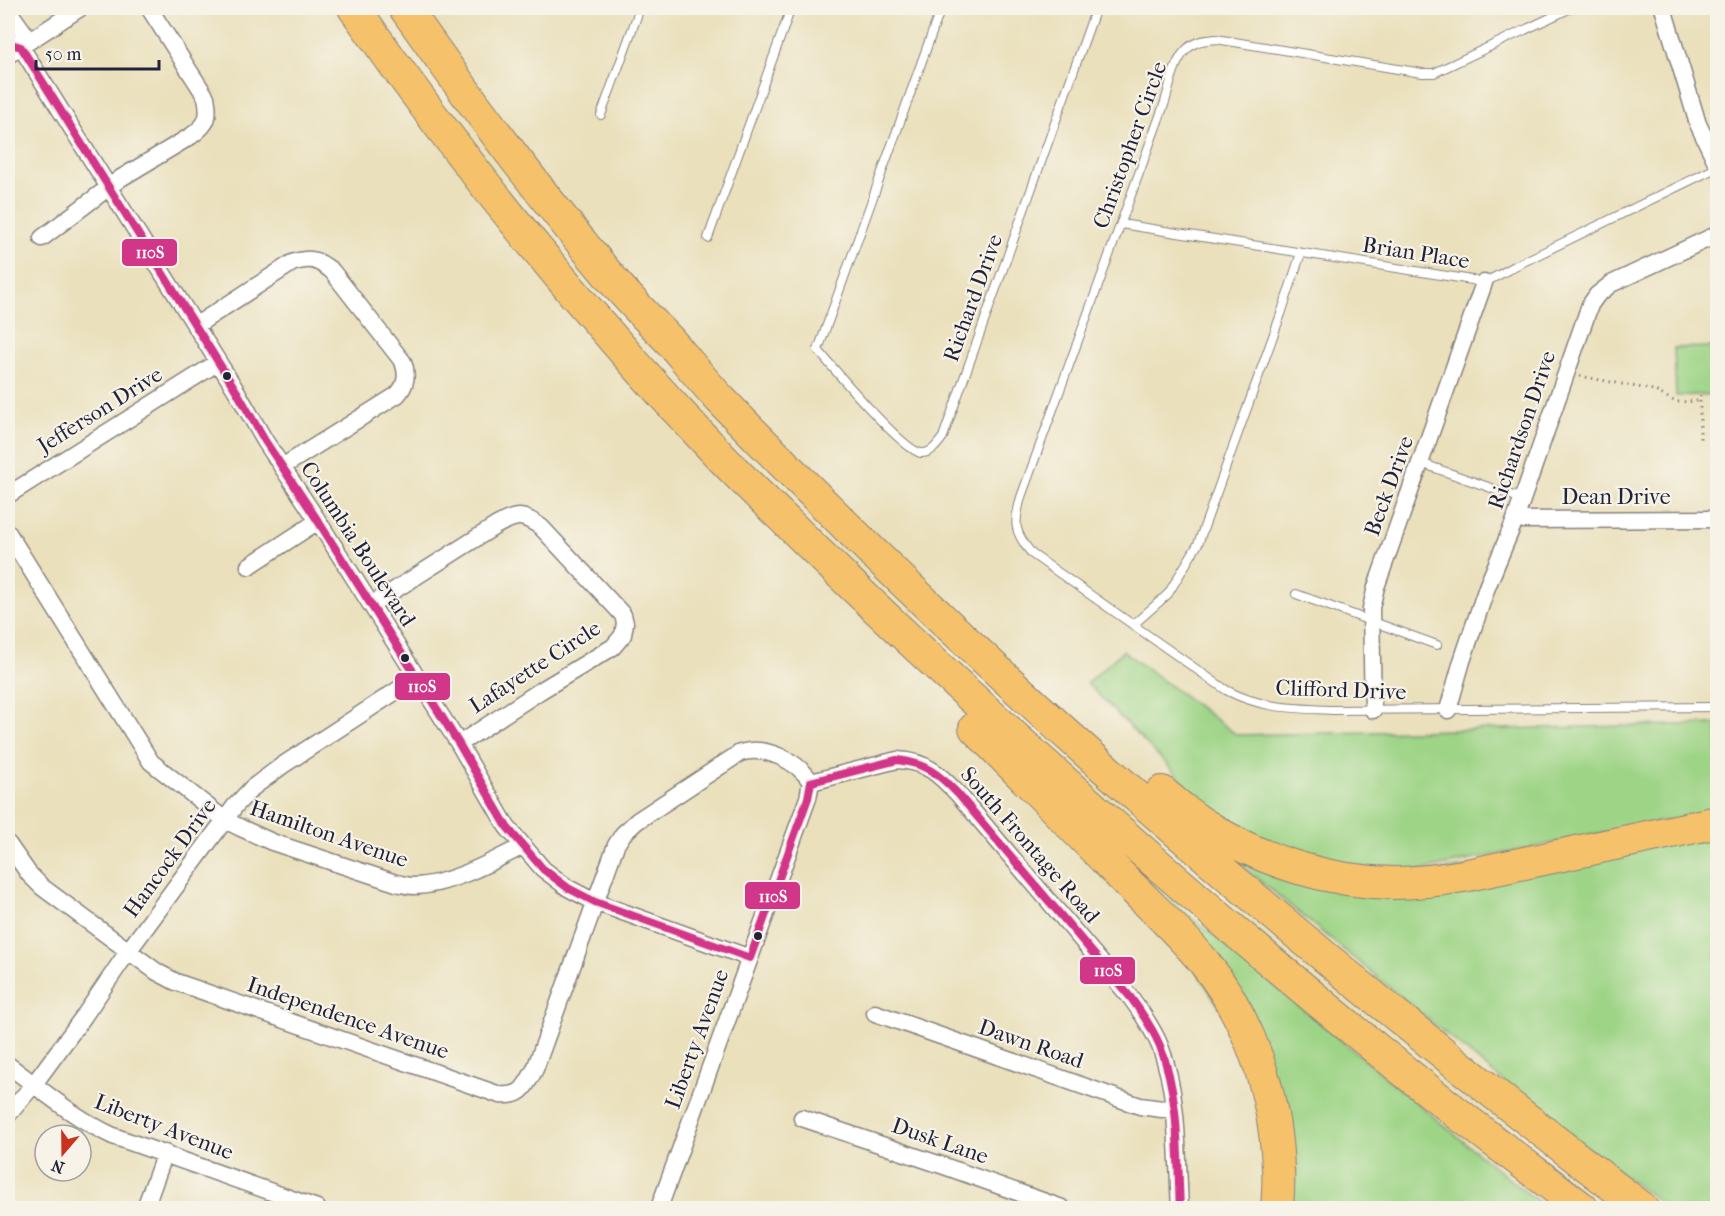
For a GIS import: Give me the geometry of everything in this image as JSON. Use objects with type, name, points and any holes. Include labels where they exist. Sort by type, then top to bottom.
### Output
[{"type":"highway","points":[[354,8],[403,78],[512,218],[634,363],[722,458],[842,576],[990,715],[1217,917],[1406,1072],[1582,1209]]},
{"type":"highway","points":[[405,8],[530,179],[614,282],[718,397],[896,576],[1039,710],[1224,872],[1381,1003],[1642,1209]]},
{"type":"highway","points":[[842,576],[944,696],[1172,926],[1204,963],[1223,990],[1260,1064],[1269,1096],[1278,1168],[1278,1209]]},
{"type":"highway","points":[[896,576],[1180,807],[1242,846],[1282,862],[1325,875],[1357,881],[1394,883],[1432,881],[1718,822]]},
{"type":"street","points":[[12,48],[80,8]]},
{"type":"street","points":[[42,238],[121,178],[192,136],[207,120],[209,111],[206,97],[148,8]]},
{"type":"street","points":[[1663,8],[1698,124],[1712,142],[1718,166]]},
{"type":"street","name":"Columbia Boulevard","points":[[8,10],[23,31],[12,48],[109,188],[282,467],[459,744],[507,827],[543,869],[568,888],[595,902],[750,958]]},
{"type":"street","name":"Richardson Drive","points":[[1448,711],[1487,587],[1515,520],[1590,305],[1597,295],[1611,284],[1718,234]]},
{"type":"street","points":[[195,326],[292,263],[312,259],[323,264],[332,272],[403,362],[406,377],[402,390],[397,395],[282,467]]},
{"type":"street","name":"Beck Drive","points":[[1373,710],[1371,608],[1376,587],[1484,283]]},
{"type":"street","name":"Jefferson Drive","points":[[8,495],[217,363]]},
{"type":"street","name":"Lafayette Circle","points":[[371,605],[497,525],[508,519],[520,517],[528,518],[541,527],[623,615],[625,623],[622,635],[613,647],[459,744]]},
{"type":"street","name":"Dean Drive","points":[[1515,520],[1718,519]]},
{"type":"street","points":[[249,566],[318,521]]},
{"type":"street","name":"Hamilton Avenue","points":[[8,533],[151,762],[225,820],[272,842],[396,884],[413,886],[447,880],[490,863],[523,846]]},
{"type":"street","name":"Hancock Drive","points":[[8,1115],[34,1084],[225,820],[252,788],[283,765],[404,686],[415,676]]},
{"type":"street","points":[[595,902],[616,845],[623,834],[637,821],[741,753],[758,750],[777,756],[798,767],[811,782]]},
{"type":"street","name":"South Frontage Road","points":[[811,782],[897,760],[911,760],[927,766],[958,794],[1131,998],[1147,1020],[1160,1047],[1168,1072],[1174,1107],[1180,1209]]},
{"type":"street","name":"Liberty Avenue","points":[[659,1209],[808,798],[811,782]]},
{"type":"street","name":"Independence Avenue","points":[[8,844],[29,874],[42,887],[157,972],[176,982],[500,1095],[511,1096],[526,1086],[595,902]]},
{"type":"street","name":"Dawn Road","points":[[875,1012],[1140,1106],[1162,1109],[1174,1107]]},
{"type":"street","name":"Liberty Avenue","points":[[8,1065],[74,1116],[113,1136],[317,1209]]},
{"type":"street","name":"Dusk Lane","points":[[802,1118],[1062,1209]]},
{"type":"street","points":[[145,1209],[165,1153]]},
{"type":"lane","points":[[601,114],[640,8]]},
{"type":"lane","points":[[708,238],[792,8]]},
{"type":"lane","name":"Richard Drive","points":[[941,8],[818,350],[844,382],[912,449],[921,453],[936,446],[943,437],[1096,8]]},
{"type":"lane","name":"Christopher Circle","points":[[1019,535],[1015,519],[1021,496],[1178,61],[1192,45],[1199,41],[1216,39],[1422,73],[1434,73],[1571,8]]},
{"type":"lane","name":"Brian Place","points":[[1121,224],[1484,283],[1718,166]]},
{"type":"lane","points":[[1132,625],[1168,594],[1198,544],[1301,253]]},
{"type":"lane","points":[[1421,464],[1522,500]]},
{"type":"lane","name":"Clifford Drive","points":[[1019,535],[1032,554],[1226,690],[1248,701],[1275,707],[1332,710],[1448,711],[1718,707]]},
{"type":"lane","points":[[1296,594],[1437,645]]},
{"type":"path","points":[[1566,374],[1653,390],[1676,402],[1700,401]]},
{"type":"path","points":[[1700,395],[1700,440]]},
{"type":"path","points":[[1713,1209],[1718,1205]]},
{"type":"green space","points":[[1717,347],[1717,394],[1676,396],[1674,348]]},
{"type":"green space","points":[[1123,651],[1237,735],[1717,724],[1717,810],[1416,871],[1348,868],[1279,850],[1229,828],[1087,683]]},
{"type":"green space","points":[[1717,833],[1717,1208],[1669,1208],[1640,1188],[1522,1097],[1224,851],[1325,886]]},
{"type":"green space","points":[[1135,871],[1547,1208],[1288,1208],[1280,1105]]},
{"type":"transit line","name":"110S","points":[[8,43],[21,47],[237,392],[265,441],[459,744],[507,827],[543,869],[568,888],[595,902],[750,958],[808,798],[811,782],[897,760],[924,767],[958,794],[1131,998],[1151,1027],[1160,1046],[1171,1085],[1176,1126],[1180,1208]]}]
